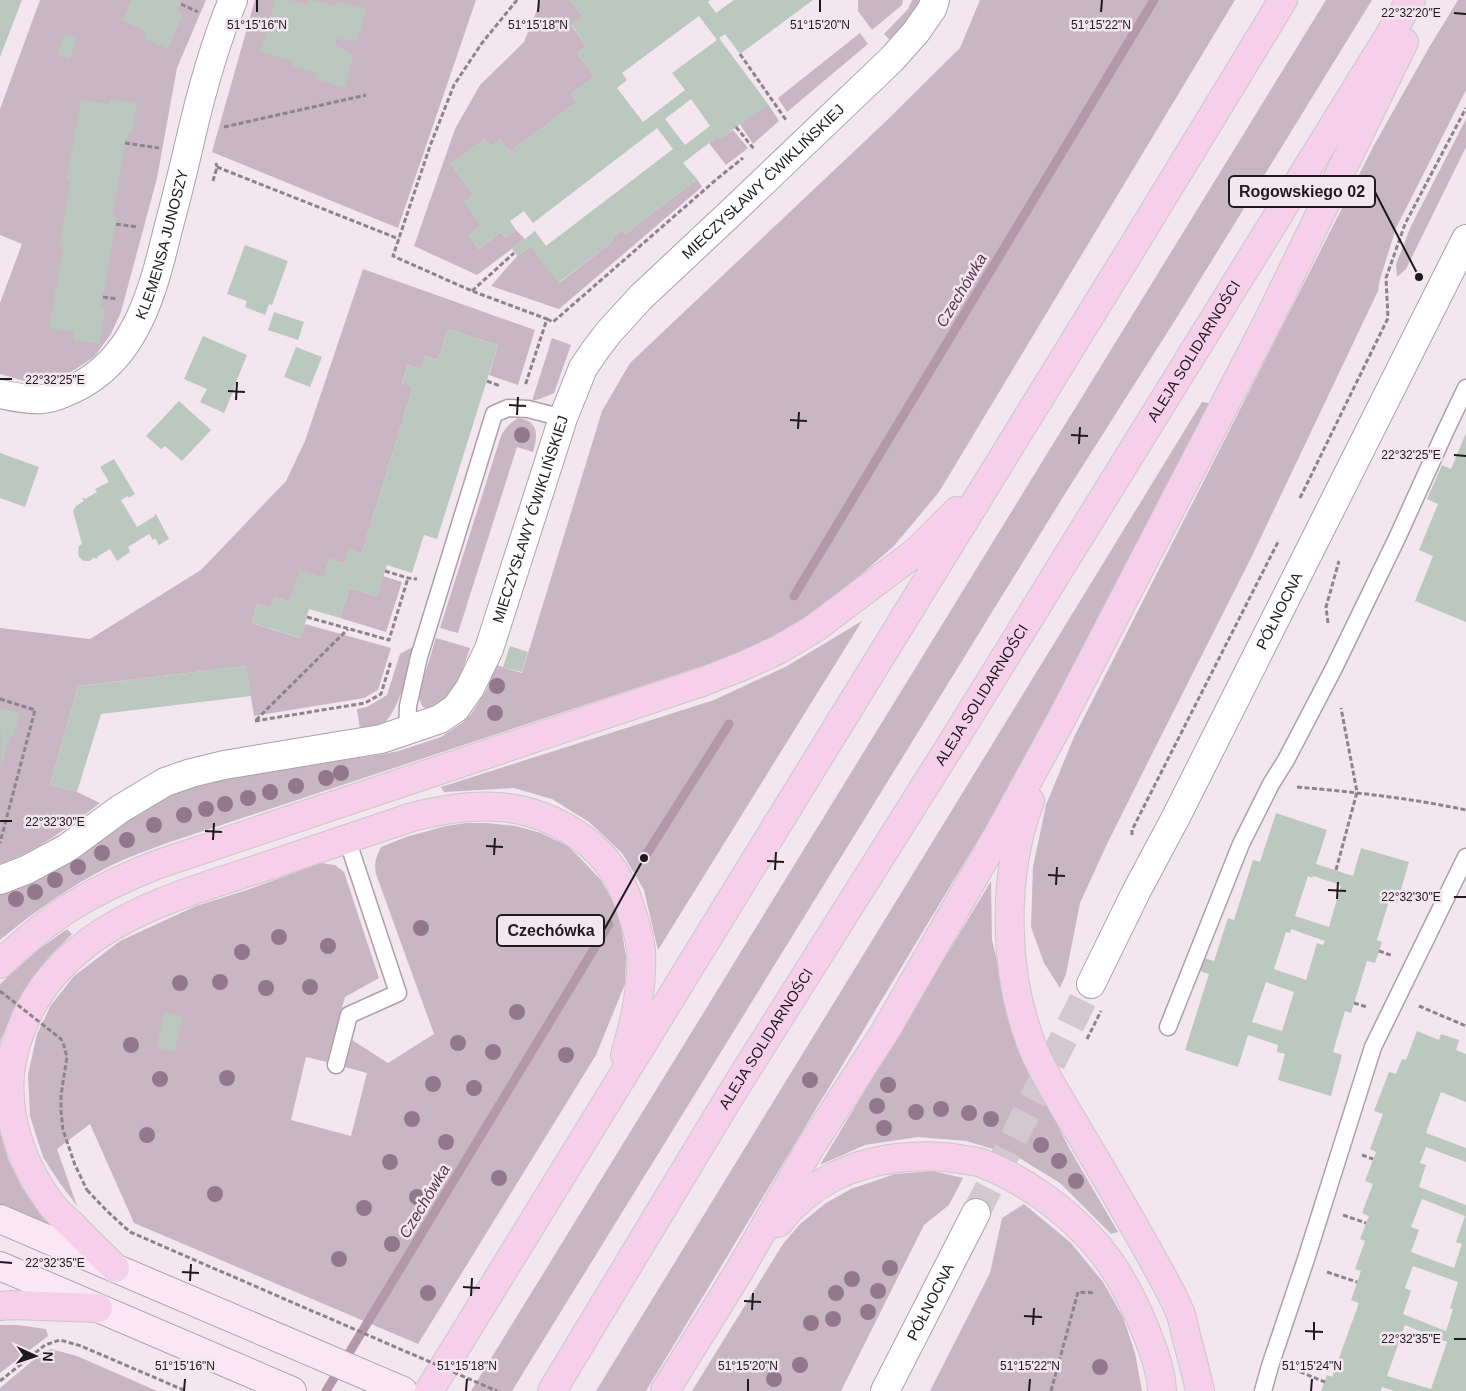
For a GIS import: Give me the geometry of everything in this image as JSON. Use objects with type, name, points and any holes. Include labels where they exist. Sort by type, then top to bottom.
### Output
[{"type":"main road","points":[[428,1391],[1283,0]]},
{"type":"main road","name":"ALEJA SOLIDARNOŚCI","points":[[552,1391],[730,1096],[962,726],[1411,0]]},
{"type":"main road","points":[[665,1391],[741,1268],[810,1148],[896,1013],[998,835],[1061,720],[1266,325],[1424,0]]},
{"type":"main road","points":[[0,964],[63,911],[94,893],[156,865],[702,682],[780,649],[815,628],[916,552],[989,480]]},
{"type":"main road","points":[[1061,720],[1027,811],[1017,846],[1011,887],[1010,921],[1011,951],[1016,992],[1035,1052],[1051,1084],[1121,1201],[1180,1312],[1200,1391]]},
{"type":"main road","points":[[115,1268],[51,1205],[32,1175],[14,1129],[9,1085],[11,1060],[20,1031],[35,999],[51,976],[68,958],[113,926],[148,908],[186,892],[412,817],[448,809],[473,806],[518,809],[561,826],[582,837],[601,855],[617,877],[637,927],[641,950],[635,1019],[610,1097]]},
{"type":"main road","points":[[741,1268],[786,1213],[807,1193],[833,1177],[861,1165],[890,1159],[922,1156],[950,1157],[982,1163],[1038,1192],[1092,1239],[1117,1273],[1138,1311],[1153,1348],[1162,1391]]},
{"type":"main road","points":[[0,1219],[403,1391]]},
{"type":"main road","points":[[0,1266],[292,1391]]},
{"type":"main road","points":[[0,1306],[98,1308]]},
{"type":"street","name":"KLEMENSA JUNOSZY","points":[[0,394],[43,399],[85,384],[100,374],[133,332],[145,309],[158,273],[203,86],[233,0]]},
{"type":"street","name":"MIECZYSŁAWY ĆWIKLIŃSKIEJ","points":[[0,880],[26,870],[66,848],[120,809],[165,782],[224,765],[382,740],[440,719],[456,708],[470,688],[484,661],[496,630],[562,418],[583,368],[596,349],[641,296],[892,59],[916,32],[932,9],[935,0]]},
{"type":"street","name":"PÓŁNOCNA","points":[[1091,984],[1466,239]]},
{"type":"street","name":"PÓŁNOCNA","points":[[885,1391],[976,1213]]},
{"type":"lane","points":[[1168,1027],[1241,844],[1271,784],[1286,760],[1334,668],[1398,536],[1466,388]]},
{"type":"lane","points":[[407,731],[408,706],[419,657],[494,414],[508,408],[521,408],[562,418]]},
{"type":"lane","points":[[336,1065],[349,1016],[398,993],[347,839]]},
{"type":"lane","points":[[1264,1391],[1373,1047],[1466,857]]},
{"type":"path","points":[[517,0],[482,43],[454,85],[430,146],[393,256],[472,291],[553,322],[746,155]]},
{"type":"path","points":[[740,54],[786,120],[780,126]]},
{"type":"path","points":[[216,129],[366,95]]},
{"type":"path","points":[[1298,503],[1388,318],[1386,278],[1405,224],[1466,108]]},
{"type":"path","points":[[736,127],[754,149],[760,143]]},
{"type":"path","points":[[125,143],[163,149]]},
{"type":"path","points":[[217,168],[399,239]]},
{"type":"path","points":[[116,224],[143,228]]},
{"type":"path","points":[[472,291],[514,253]]},
{"type":"path","points":[[523,393],[547,319]]},
{"type":"path","points":[[1132,839],[1132,830],[1280,538]]},
{"type":"path","points":[[1328,624],[1326,607],[1341,555]]},
{"type":"path","points":[[385,571],[408,578],[417,578]]},
{"type":"path","points":[[307,617],[389,640],[408,578]]},
{"type":"path","points":[[348,629],[255,721],[365,703],[381,694],[394,654]]},
{"type":"path","points":[[1334,668],[1357,792],[1336,870]]},
{"type":"path","points":[[0,699],[35,710],[0,843]]},
{"type":"path","points":[[1271,784],[1357,792],[1466,810]]},
{"type":"path","points":[[0,991],[61,1038],[67,1057],[61,1095],[61,1111],[64,1130],[75,1165],[87,1190],[107,1212],[130,1232],[496,1391]]},
{"type":"path","points":[[1398,997],[1466,1026]]},
{"type":"path","points":[[1304,1264],[1357,1282]]},
{"type":"path","points":[[1051,1391],[1078,1292],[1096,1293]]},
{"type":"path","points":[[0,1381],[44,1345],[60,1340],[81,1346],[186,1391]]},
{"type":"path","points":[[1272,1361],[1325,1382]]},
{"type":"shaded area","points":[[40,0],[206,0],[177,68],[157,178],[121,312],[111,334],[94,357],[71,372],[49,380],[28,382],[0,374],[0,303],[22,244],[0,235],[0,109]]},
{"type":"shaded area","points":[[255,0],[476,0],[398,228],[212,152]]},
{"type":"shaded area","points":[[541,0],[570,0],[583,16],[571,25],[587,46],[577,53],[595,77],[571,94],[577,102],[510,152],[500,140],[491,147],[485,139],[451,164],[473,195],[464,202],[481,226],[469,235],[479,249],[501,232],[506,238],[516,230],[525,239],[477,275],[414,246],[455,129],[480,85],[524,42]]},
{"type":"shaded area","points":[[858,0],[903,0],[902,5],[872,30],[858,11]]},
{"type":"shaded area","points":[[912,0],[922,0],[912,19],[892,42],[884,34],[908,9]]},
{"type":"shaded area","points":[[980,0],[1235,0],[939,492],[894,546],[803,621],[724,659],[141,853],[112,865],[68,890],[0,940],[0,892],[77,856],[163,796],[210,780],[378,755],[399,751],[441,737],[462,723],[472,713],[487,689],[496,665],[522,673],[602,411],[630,363],[883,124],[960,48]]},
{"type":"shaded area","points":[[1326,0],[1372,0],[512,1391],[471,1391]]},
{"type":"shaded area","points":[[1458,0],[1466,0],[1466,90],[1396,228],[1378,291],[1251,558],[1107,844],[1080,903],[1066,974],[1060,988],[1044,963],[1031,927],[1033,867],[1046,805],[1074,737],[1373,147]]},
{"type":"shaded area","points":[[860,33],[868,44],[787,112],[778,98]]},
{"type":"shaded area","points":[[768,104],[779,121],[753,144],[740,124]]},
{"type":"shaded area","points":[[1466,119],[1466,147],[1406,269],[1397,277],[1396,264],[1411,226]]},
{"type":"shaded area","points":[[733,130],[748,148],[726,165],[709,143],[718,136],[720,139]]},
{"type":"shaded area","points":[[697,179],[702,187],[559,309],[491,286],[517,256],[531,246],[559,283],[613,241],[612,238],[622,230],[625,234]]},
{"type":"shaded area","points":[[363,269],[535,330],[518,385],[489,375],[498,345],[448,329],[438,360],[425,356],[421,369],[408,365],[402,383],[413,387],[362,553],[349,549],[345,564],[330,559],[324,578],[300,571],[290,602],[274,597],[271,608],[257,604],[252,623],[300,638],[305,624],[391,648],[378,690],[364,698],[254,716],[246,666],[78,686],[50,785],[77,792],[100,803],[40,845],[0,864],[0,628],[90,639],[201,570],[286,481],[305,441]]},
{"type":"shaded area","points":[[552,338],[571,345],[554,393],[532,401]]},
{"type":"shaded area","points":[[1202,402],[1209,403],[1010,787],[646,1391],[596,1391]]},
{"type":"shaded area","points":[[518,418],[530,422],[535,430],[536,440],[533,452],[517,447],[458,633],[440,628],[501,436],[508,426]]},
{"type":"shaded area","points":[[383,576],[402,582],[386,632],[340,618],[349,588],[377,596]]},
{"type":"shaded area","points":[[862,621],[658,950],[644,890],[622,853],[589,822],[552,799],[514,788],[444,792],[441,787],[714,700],[787,666]]},
{"type":"shaded area","points":[[436,638],[470,648],[457,687],[434,708],[427,709],[422,706],[419,698]]},
{"type":"shaded area","points":[[416,645],[398,701],[386,721],[380,726],[360,729],[357,709],[367,707],[387,695],[400,654]]},
{"type":"shaded area","points":[[466,823],[516,826],[541,833],[568,846],[583,861],[600,879],[613,901],[621,926],[626,956],[625,984],[596,1055],[418,1344],[134,1223],[90,1124],[57,1149],[77,1206],[43,1157],[30,1116],[28,1075],[37,1034],[51,1005],[74,976],[120,941],[196,906],[321,863],[335,865],[344,872],[379,978],[345,997],[327,1062],[306,1057],[291,1120],[351,1136],[367,1073],[345,1067],[352,1040],[388,1063],[434,1034],[376,874],[375,863],[378,854],[381,847],[406,837],[446,826]]},
{"type":"shaded area","points":[[991,881],[992,940],[1012,1024],[1041,1092],[1069,1148],[1118,1232],[1111,1234],[1060,1183],[1016,1156],[966,1141],[918,1137],[865,1145],[820,1165]]},
{"type":"shaded area","points":[[67,929],[72,934],[49,957],[29,983],[0,1044],[0,984],[38,950]]},
{"type":"shaded area","points":[[0,1132],[8,1159],[22,1188],[55,1228],[0,1205]]},
{"type":"shaded area","points":[[933,1171],[963,1178],[949,1205],[924,1225],[841,1391],[692,1391],[783,1244],[800,1224],[826,1203],[851,1189],[895,1174]]},
{"type":"shaded area","points":[[1024,1204],[1071,1243],[1103,1282],[1123,1317],[1135,1353],[1142,1391],[930,1391],[990,1273],[1002,1218]]},
{"type":"shaded area","points":[[0,1325],[18,1325],[46,1329],[48,1336],[0,1373]]},
{"type":"shaded area","points":[[51,1349],[77,1356],[157,1391],[0,1391],[0,1388],[43,1352]]},
{"type":"building","points":[[0,0],[22,0],[0,57]]},
{"type":"building","points":[[131,0],[182,0],[177,12],[183,14],[168,49],[143,38],[146,31],[122,21]]},
{"type":"building","points":[[275,0],[289,0],[307,5],[309,0],[312,0],[336,6],[337,1],[366,9],[357,41],[336,39],[335,45],[353,55],[345,88],[315,79],[317,73],[292,66],[293,61],[260,52]]},
{"type":"building","points":[[570,0],[710,0],[708,2],[716,13],[734,0],[813,0],[740,54],[725,34],[719,38],[768,104],[720,139],[718,136],[683,163],[697,179],[625,234],[622,230],[612,238],[613,241],[558,283],[531,246],[517,256],[512,249],[535,231],[546,246],[673,149],[657,128],[533,223],[524,211],[510,221],[516,230],[506,238],[501,232],[479,249],[469,235],[481,226],[463,202],[473,195],[451,164],[485,139],[491,147],[500,140],[510,152],[577,102],[571,94],[595,77],[577,53],[587,46],[571,24],[583,16]],"holes":[[[699,16],[717,40],[672,73],[685,90],[643,122],[617,88],[627,80],[622,73]],[[691,99],[710,126],[685,145],[665,119]]]},
{"type":"building","points":[[65,34],[77,38],[70,59],[57,54]]},
{"type":"building","points":[[81,99],[109,104],[110,99],[137,104],[132,134],[127,133],[112,216],[117,217],[101,307],[105,308],[99,344],[73,340],[74,332],[49,328],[63,248],[59,247],[71,180],[67,179]]},
{"type":"building","points":[[245,245],[288,261],[272,305],[269,304],[265,315],[245,307],[247,301],[227,294]]},
{"type":"building","points":[[274,312],[304,322],[298,340],[268,330]]},
{"type":"building","points":[[448,329],[498,345],[437,539],[424,535],[412,573],[387,565],[377,596],[349,588],[340,618],[309,609],[301,638],[252,623],[257,604],[271,608],[274,597],[290,602],[300,570],[324,578],[330,559],[345,564],[349,548],[362,553],[413,387],[402,384],[408,365],[421,369],[424,356],[438,360]]},
{"type":"building","points":[[203,336],[247,355],[224,413],[200,402],[207,389],[184,379]]},
{"type":"building","points":[[296,347],[322,357],[310,387],[284,377]]},
{"type":"building","points":[[179,401],[211,430],[182,461],[165,446],[161,449],[146,436]]},
{"type":"building","points":[[1466,433],[1466,622],[1415,601],[1433,556],[1419,550],[1438,504],[1427,499],[1442,465],[1451,469]]},
{"type":"building","points":[[0,453],[39,467],[25,507],[0,498]]},
{"type":"building","points":[[114,459],[135,494],[121,500],[137,527],[156,514],[169,539],[159,545],[155,538],[153,540],[149,534],[128,547],[130,552],[117,561],[110,549],[96,559],[94,557],[90,561],[84,561],[79,557],[79,546],[82,544],[73,511],[76,506],[84,501],[82,498],[85,499],[97,492],[95,489],[109,482],[100,467]]},
{"type":"building","points":[[510,646],[528,652],[522,672],[503,667]]},
{"type":"building","points":[[246,666],[251,696],[101,714],[77,792],[50,785],[78,686]]},
{"type":"building","points":[[0,708],[20,713],[13,737],[10,736],[1,768]]},
{"type":"building","points":[[1276,813],[1327,830],[1316,864],[1353,876],[1361,848],[1409,862],[1397,903],[1389,901],[1377,940],[1382,942],[1375,963],[1367,961],[1351,1013],[1345,1011],[1333,1052],[1342,1055],[1331,1096],[1278,1080],[1285,1054],[1277,1052],[1278,1045],[1248,1035],[1238,1067],[1185,1050],[1209,974],[1200,971],[1204,958],[1214,961],[1228,918],[1234,920],[1253,860],[1260,862]],"holes":[[[1308,876],[1341,885],[1329,927],[1295,916]],[[1291,929],[1325,941],[1323,945],[1317,943],[1306,980],[1274,969],[1286,932],[1290,933]],[[1266,982],[1294,992],[1282,1031],[1252,1022]]]},
{"type":"building","points":[[164,1013],[182,1017],[175,1051],[157,1048]]},
{"type":"building","points":[[1417,1031],[1439,1040],[1441,1034],[1459,1040],[1456,1050],[1466,1054],[1466,1102],[1441,1092],[1426,1133],[1466,1148],[1466,1162],[1426,1147],[1420,1163],[1426,1165],[1419,1187],[1466,1205],[1466,1391],[1394,1391],[1382,1387],[1381,1391],[1321,1391],[1327,1375],[1332,1377],[1359,1303],[1351,1300],[1361,1271],[1355,1269],[1365,1241],[1360,1239],[1369,1216],[1362,1213],[1373,1184],[1365,1181],[1376,1152],[1370,1149],[1383,1114],[1374,1111],[1389,1072],[1396,1074],[1402,1059],[1406,1060]],"holes":[[[1422,1199],[1465,1216],[1456,1242],[1462,1244],[1454,1268],[1411,1252],[1419,1230],[1411,1227]],[[1413,1266],[1458,1282],[1450,1308],[1453,1309],[1446,1331],[1403,1314],[1411,1291],[1405,1288]],[[1405,1325],[1447,1342],[1431,1389],[1387,1376]]]},
{"type":"waterway","name":"Czechówka","points":[[794,596],[1154,0]]},
{"type":"waterway","name":"Czechówka","points":[[644,858],[729,724]]},
{"type":"waterway","name":"Czechówka","points":[[326,1391],[609,924]]},
{"type":"tunnel","points":[[976,1213],[1091,984]]},
{"type":"place","name":"Rogowskiego 02","points":[[1419,277]]},
{"type":"place","name":"Czechówka","points":[[644,858]]}]
